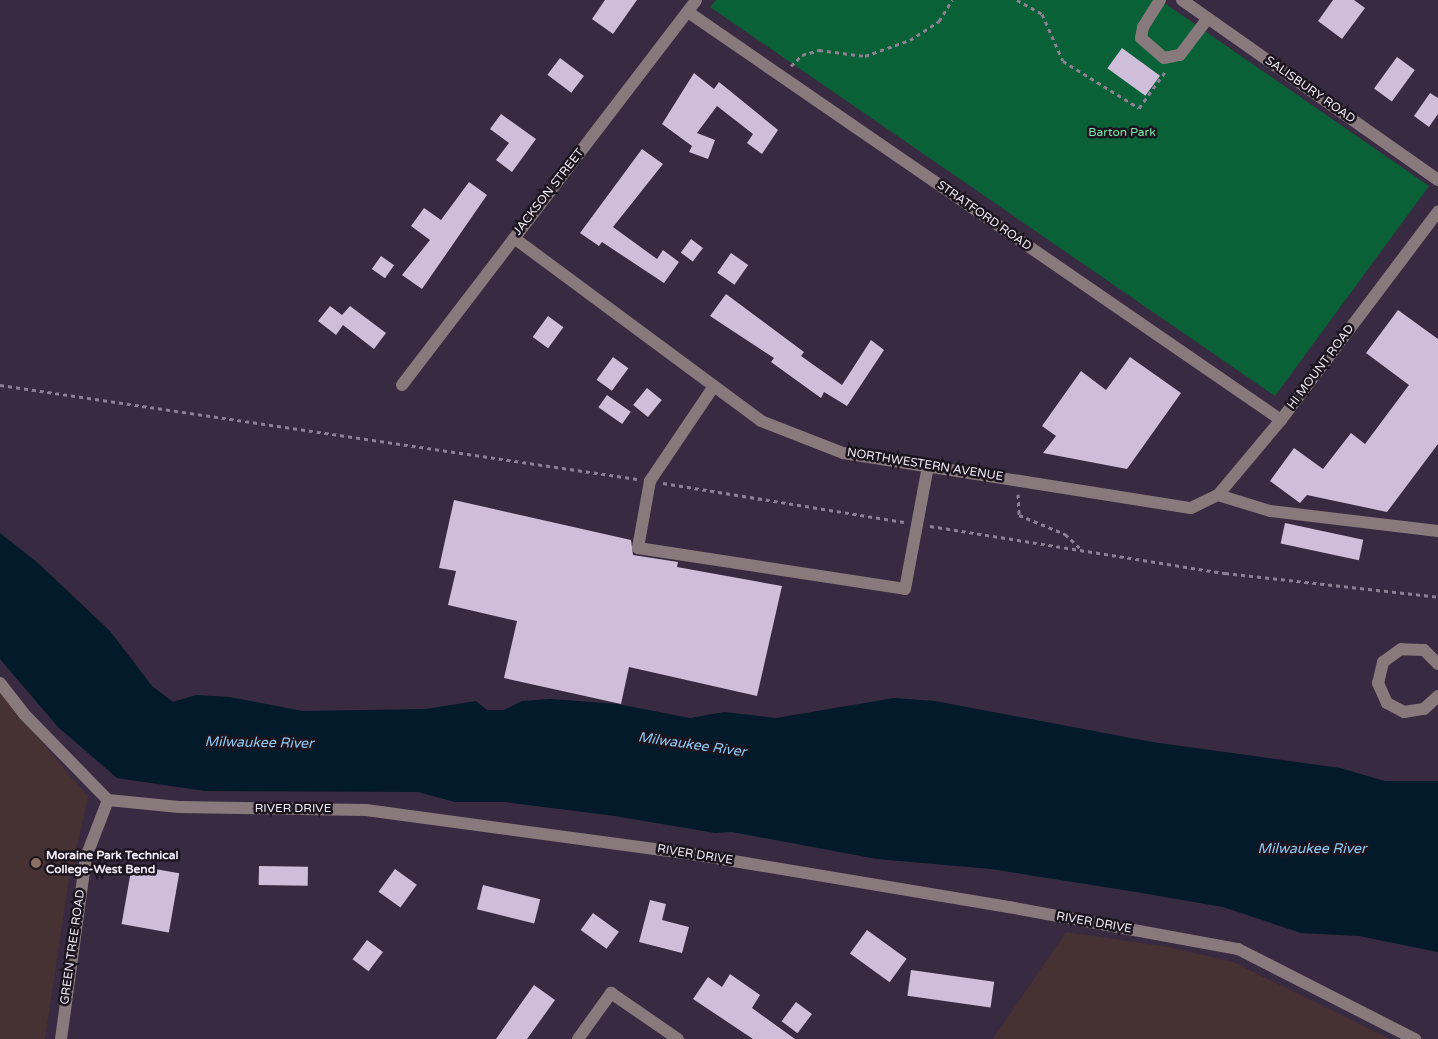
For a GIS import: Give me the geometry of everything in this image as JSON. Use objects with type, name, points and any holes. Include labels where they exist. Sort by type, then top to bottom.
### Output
[{"type":"street","name":"JACKSON STREET","points":[[402,385],[696,0]]},
{"type":"street","points":[[1160,0],[1143,27],[1141,38],[1164,58],[1172,58],[1190,46],[1208,18]]},
{"type":"street","name":"SALISBURY ROAD","points":[[1183,0],[1438,180]]},
{"type":"street","name":"STRATFORD ROAD","points":[[688,12],[1281,420]]},
{"type":"street","name":"HI MOUNT ROAD","points":[[1191,508],[1218,495],[1281,420],[1438,212]]},
{"type":"street","name":"NORTHWESTERN AVENUE","points":[[514,238],[761,421],[843,453],[1020,479],[1191,508]]},
{"type":"street","points":[[714,386],[650,481],[638,548],[905,589],[928,466]]},
{"type":"street","points":[[1218,495],[1270,511],[1438,531]]},
{"type":"street","points":[[1438,664],[1424,650],[1401,649],[1384,662],[1378,683],[1387,703],[1404,712],[1424,709],[1438,696]]},
{"type":"street","points":[[0,683],[24,714],[108,800]]},
{"type":"street","name":"GREEN TREE ROAD","points":[[60,1039],[86,857],[108,800]]},
{"type":"street","name":"RIVER DRIVE","points":[[108,800],[179,807],[366,810],[686,854],[1048,914],[1238,949],[1415,1039]]},
{"type":"street","points":[[578,1039],[611,993],[678,1039]]},
{"type":"path","points":[[783,78],[795,61],[812,52],[832,50],[865,56],[910,40],[938,21],[952,0]]},
{"type":"path","points":[[1017,0],[1042,14],[1063,61],[1139,108],[1172,58]]},
{"type":"path","points":[[0,385],[650,481],[1084,552],[1225,573],[1438,597]]},
{"type":"path","points":[[1020,479],[1018,515],[1065,534],[1084,552]]},
{"type":"shaded area","name":"Moraine Park Technical College-West Bend","points":[[0,692],[88,797],[68,885],[45,1039],[0,1039]]},
{"type":"shaded area","points":[[1066,932],[1168,947],[1233,962],[1390,1039],[993,1039]]},
{"type":"green space","name":"Barton Park","points":[[716,0],[1160,0],[1429,186],[1275,396],[710,7]]},
{"type":"water","name":"Milwaukee River","points":[[0,533],[38,563],[110,631],[152,686],[173,702],[196,695],[229,697],[303,711],[426,709],[476,701],[487,710],[504,710],[522,701],[551,699],[617,704],[690,718],[724,712],[776,718],[894,698],[935,701],[1152,742],[1340,768],[1385,781],[1438,781],[1438,952],[1359,936],[1301,933],[1223,907],[1136,892],[991,869],[877,859],[732,832],[715,833],[615,816],[505,802],[455,802],[418,792],[205,791],[117,778],[58,727],[0,659]]},
{"type":"building","points":[[605,0],[637,0],[613,34],[592,19]]},
{"type":"building","points":[[1333,0],[1354,0],[1365,8],[1342,39],[1318,21]]},
{"type":"building","points":[[1122,48],[1160,76],[1145,96],[1107,68]]},
{"type":"building","points":[[1397,57],[1415,70],[1392,101],[1374,89]]},
{"type":"building","points":[[560,58],[584,76],[571,93],[547,75]]},
{"type":"building","points":[[694,73],[714,89],[719,82],[778,130],[762,154],[747,143],[753,134],[717,106],[697,133],[715,140],[708,159],[689,152],[692,146],[662,124]]},
{"type":"building","points":[[1430,93],[1438,98],[1438,114],[1429,127],[1414,116]]},
{"type":"building","points":[[501,114],[536,139],[512,172],[496,160],[509,143],[490,129]]},
{"type":"building","points":[[642,149],[663,164],[613,227],[657,259],[663,250],[679,262],[664,283],[602,242],[599,246],[580,233]]},
{"type":"building","points":[[469,182],[487,195],[422,289],[402,275],[430,240],[411,226],[424,208],[441,220]]},
{"type":"building","points":[[691,239],[703,248],[693,262],[681,253]]},
{"type":"building","points":[[731,253],[748,265],[734,285],[717,273]]},
{"type":"building","points":[[381,256],[394,265],[385,278],[372,269]]},
{"type":"building","points":[[726,294],[804,352],[801,356],[842,385],[871,340],[884,350],[847,406],[824,392],[821,398],[771,362],[774,358],[710,316]]},
{"type":"building","points":[[330,306],[342,315],[350,306],[386,333],[374,349],[343,325],[336,335],[318,321]]},
{"type":"building","points":[[1398,310],[1438,339],[1438,444],[1387,512],[1307,495],[1300,503],[1270,481],[1294,448],[1323,469],[1351,433],[1365,444],[1409,385],[1366,353]]},
{"type":"building","points":[[548,316],[563,327],[548,348],[533,337]]},
{"type":"building","points":[[613,357],[628,368],[612,391],[597,380]]},
{"type":"building","points":[[1130,357],[1181,393],[1127,469],[1043,453],[1056,436],[1042,426],[1081,371],[1106,390]]},
{"type":"building","points":[[647,388],[662,400],[648,417],[633,405]]},
{"type":"building","points":[[607,395],[631,412],[622,424],[598,407]]},
{"type":"building","points":[[454,500],[631,540],[633,555],[678,562],[677,567],[782,586],[757,696],[629,667],[621,704],[504,678],[517,621],[448,605],[456,571],[439,568]]},
{"type":"building","points":[[1285,523],[1363,540],[1359,560],[1281,544]]},
{"type":"building","points":[[132,865],[179,873],[169,932],[122,924]]},
{"type":"building","points":[[259,866],[308,867],[308,886],[259,885]]},
{"type":"building","points":[[395,869],[417,885],[400,908],[379,892]]},
{"type":"building","points":[[483,885],[540,899],[534,924],[477,909]]},
{"type":"building","points":[[650,900],[666,904],[662,920],[689,927],[682,953],[639,942]]},
{"type":"building","points":[[593,913],[619,932],[607,949],[581,930]]},
{"type":"building","points":[[867,930],[907,959],[890,982],[850,953]]},
{"type":"building","points":[[367,940],[383,952],[369,971],[353,959]]},
{"type":"building","points":[[911,970],[994,982],[991,1007],[907,996]]},
{"type":"building","points":[[730,974],[760,995],[752,1008],[795,1039],[753,1039],[693,999],[708,977],[722,987]]},
{"type":"building","points":[[534,985],[555,1000],[527,1039],[496,1039]]},
{"type":"building","points":[[796,1002],[812,1014],[798,1033],[782,1021]]},
{"type":"place","name":"Moraine Park Technical College-West Bend","points":[[36,863]]}]
